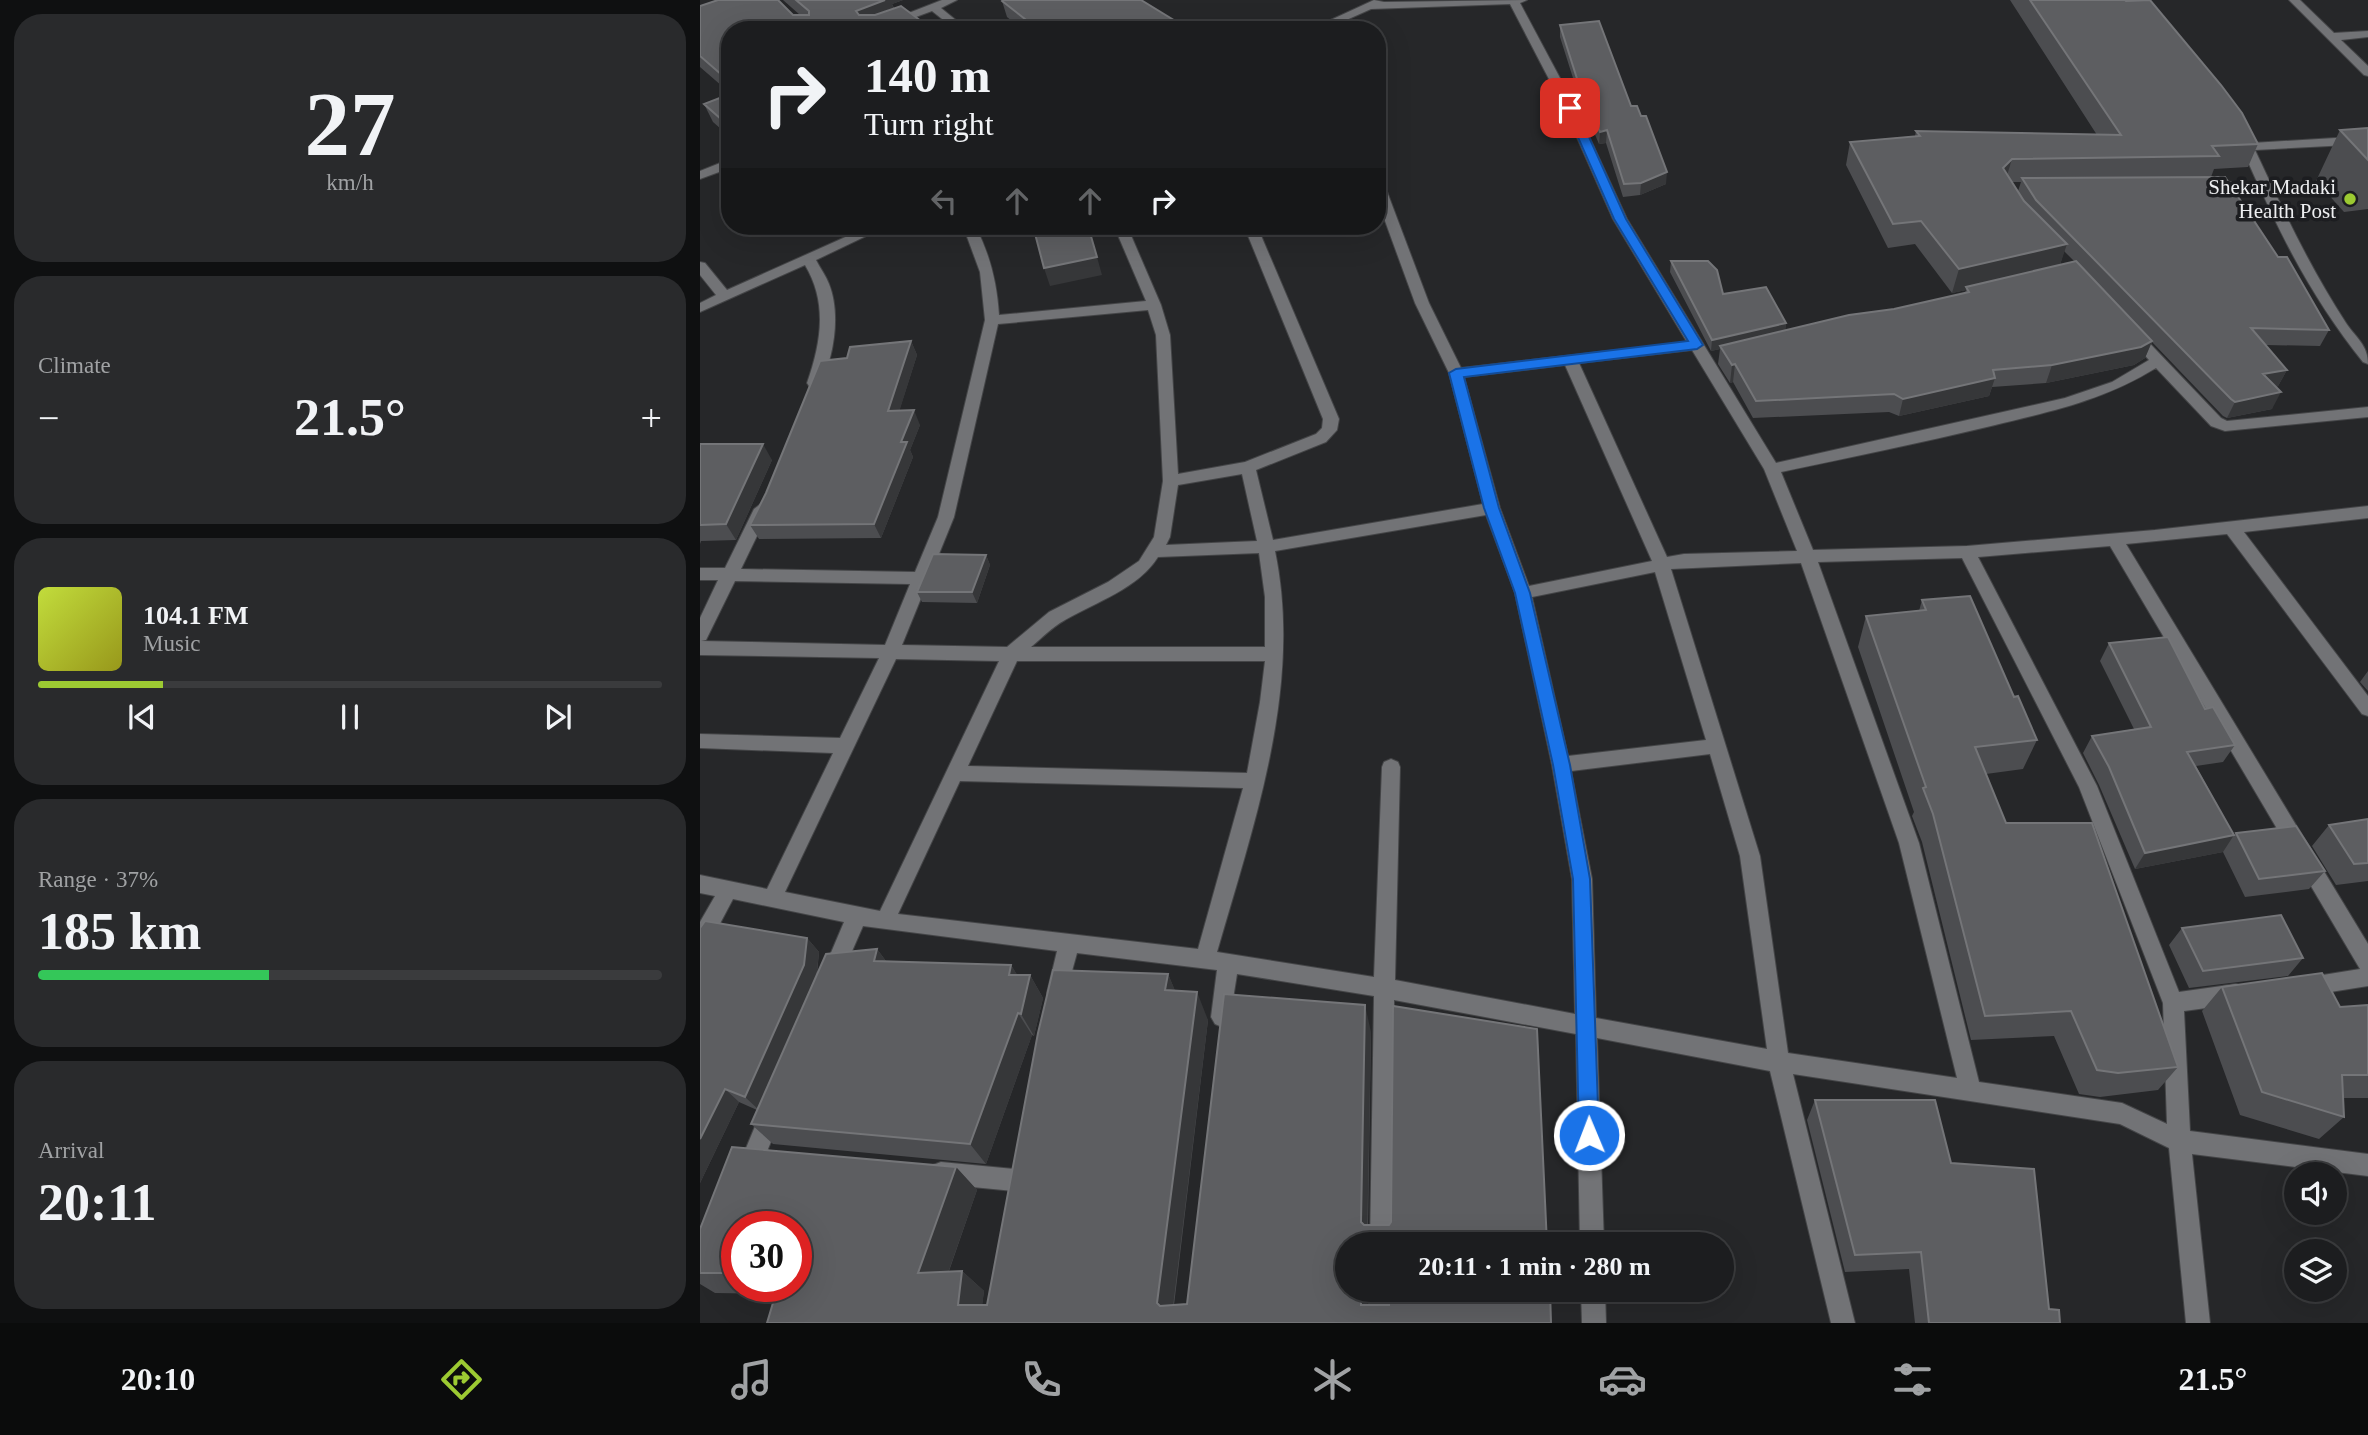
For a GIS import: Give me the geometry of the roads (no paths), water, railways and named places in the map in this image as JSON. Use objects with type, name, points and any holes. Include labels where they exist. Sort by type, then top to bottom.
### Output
[{"type":"street","points":[[895,21],[952,0]]},
{"type":"street","points":[[1335,21],[1377,3],[1526,0]]},
{"type":"street","points":[[2294,0],[2368,73]]},
{"type":"street","points":[[1513,1],[1570,108],[1620,219],[1697,345],[1713,358],[1772,469],[1807,555],[1909,843],[1971,1092]]},
{"type":"street","points":[[933,7],[951,21]]},
{"type":"street","points":[[2331,37],[2368,34]]},
{"type":"street","points":[[2237,125],[2291,242],[2342,327],[2368,359]]},
{"type":"street","points":[[2248,147],[2368,140]]},
{"type":"street","points":[[2334,142],[2351,156]]},
{"type":"street","points":[[700,174],[721,166]]},
{"type":"street","points":[[2194,186],[2263,186]]},
{"type":"street","points":[[1386,205],[1422,303],[1456,373],[1492,508],[1523,593],[1561,765],[1581,879],[1592,1232]]},
{"type":"street","points":[[700,308],[860,235]]},
{"type":"street","points":[[772,899],[891,651],[946,517],[992,320],[991,289],[980,246],[974,235]]},
{"type":"street","points":[[885,921],[1011,654],[1055,617],[1114,586],[1145,565],[1162,537],[1171,481],[1163,335],[1154,305],[1125,235]]},
{"type":"street","points":[[1171,481],[1248,467],[1321,438],[1329,430],[1331,419],[1255,235]]},
{"type":"street","points":[[806,402],[822,364],[827,312],[823,285],[808,259]]},
{"type":"street","points":[[700,266],[725,297]]},
{"type":"street","points":[[992,320],[1154,305]]},
{"type":"street","points":[[2120,320],[2216,422],[2225,426],[2368,412]]},
{"type":"street","points":[[1456,373],[1697,345]]},
{"type":"street","points":[[1571,361],[1661,563],[1751,856],[1779,1062],[1843,1323]]},
{"type":"street","points":[[1772,469],[1950,431],[2069,401],[2117,385],[2157,361]]},
{"type":"street","points":[[1205,959],[1255,781],[1272,695],[1275,612],[1248,467]]},
{"type":"street","points":[[700,635],[769,493]]},
{"type":"street","points":[[1155,551],[1265,547],[1492,508]]},
{"type":"street","points":[[1523,593],[1661,563],[1807,555],[1968,552],[2115,540],[2368,512]]},
{"type":"street","points":[[2232,528],[2368,709]]},
{"type":"street","points":[[2115,540],[2368,963]]},
{"type":"street","points":[[1968,552],[2088,786],[2174,1003],[2179,1141],[2198,1323]]},
{"type":"street","points":[[700,574],[921,578]]},
{"type":"street","points":[[700,648],[1011,654],[1273,654]]},
{"type":"street","points":[[700,741],[845,746]]},
{"type":"street","points":[[1561,765],[1717,746]]},
{"type":"street","points":[[1382,1232],[1384,988],[1391,767]]},
{"type":"street","points":[[954,773],[1255,781]]},
{"type":"street","points":[[700,884],[885,921],[1205,959],[1384,988],[1779,1062],[2122,1114],[2179,1141],[2368,1165]]},
{"type":"street","points":[[700,942],[728,890]]},
{"type":"street","points":[[824,992],[857,916]]},
{"type":"street","points":[[1054,1008],[1069,942]]},
{"type":"street","points":[[1220,1032],[1228,963]]},
{"type":"street","points":[[2290,988],[2368,978]]},
{"type":"street","points":[[2174,1003],[2251,993]]},
{"type":"street","points":[[738,1193],[781,1093]]},
{"type":"street","points":[[1010,1206],[1020,1154]]},
{"type":"street","points":[[754,1156],[781,1158]]},
{"type":"street","points":[[918,1171],[1014,1180]]},
{"type":"street","points":[[1381,1302],[1381,1323]]},
{"type":"street","points":[[1593,1302],[1594,1323]]},
{"type":"place","name":"Shekar Madaki Health Post","points":[[2350,199]]}]
